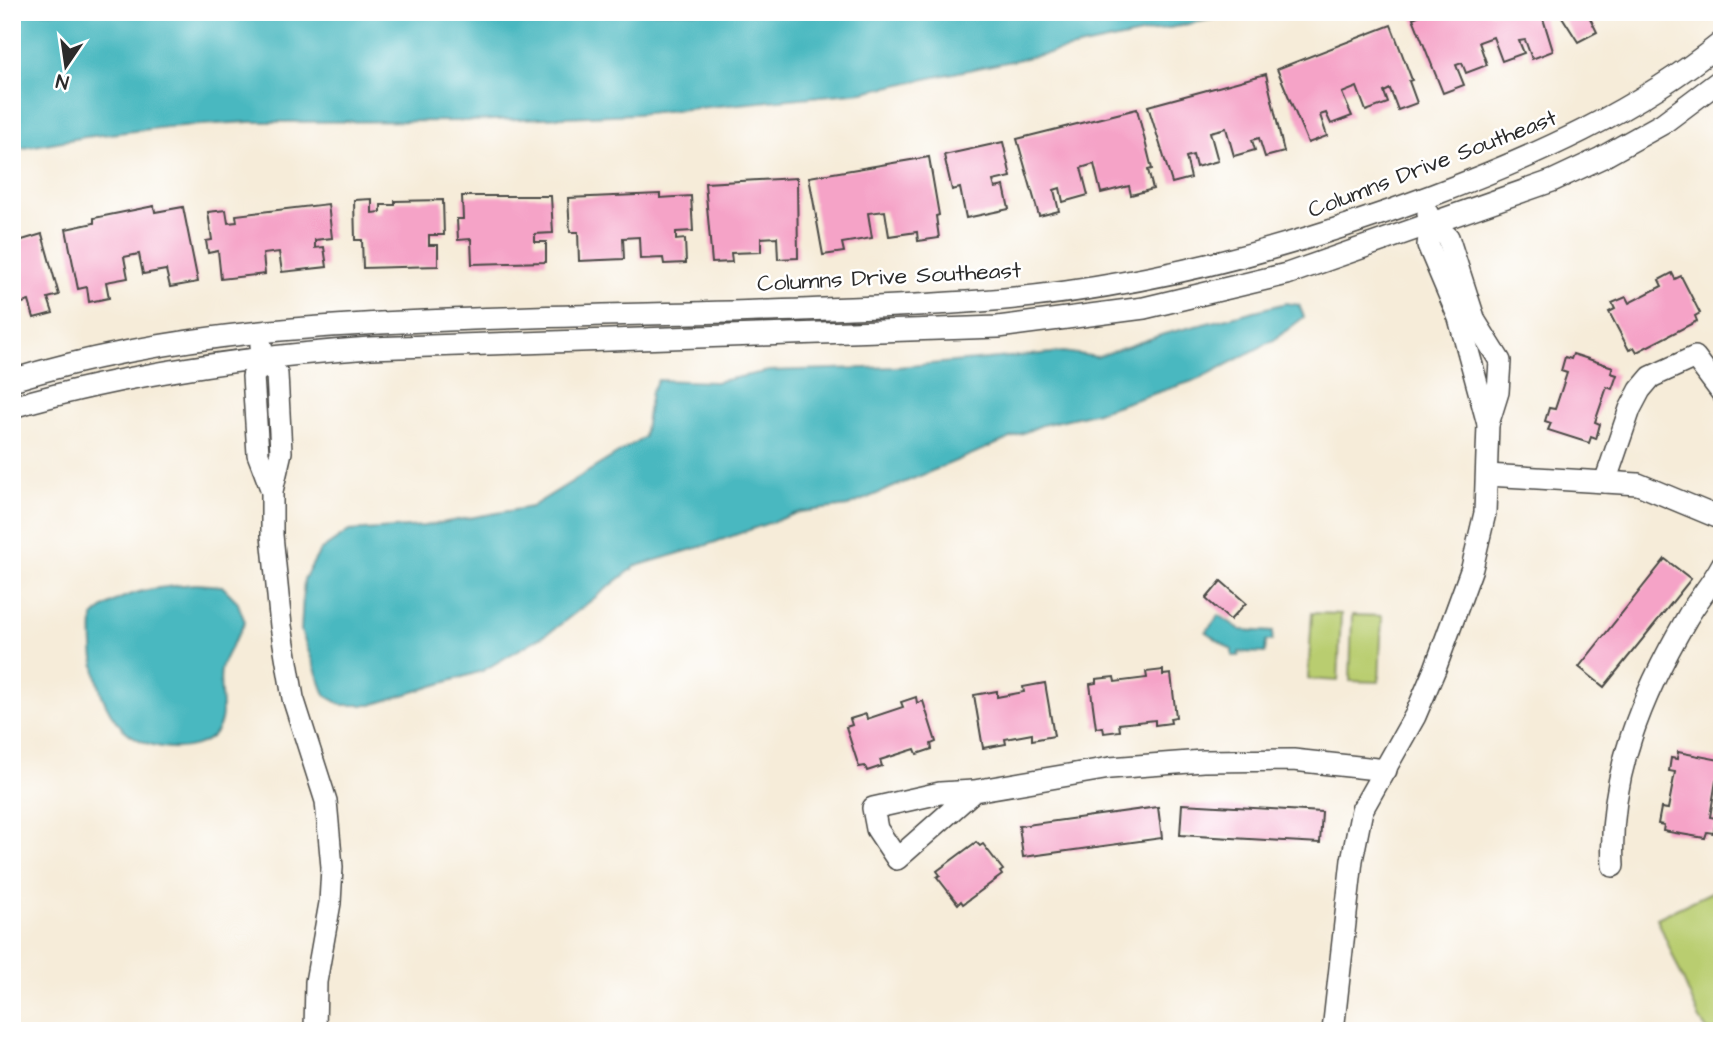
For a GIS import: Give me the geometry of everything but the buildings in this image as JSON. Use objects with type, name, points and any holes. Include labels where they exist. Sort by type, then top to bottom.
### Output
[{"type":"street","name":"Columns Drive Southeast","points":[[12,380],[164,345],[260,331],[394,321],[970,302],[1073,290],[1252,256],[1320,236],[1422,199],[1517,162],[1586,131],[1699,60],[1722,42]]},
{"type":"street","points":[[12,407],[183,368],[370,348],[998,327],[1144,308],[1287,274],[1552,180],[1601,158],[1662,124],[1720,80],[1699,60]]},
{"type":"street","points":[[1333,1031],[1352,860],[1362,810],[1386,771],[1435,669],[1472,569],[1485,513],[1488,424],[1448,237],[1431,223],[1422,199]]},
{"type":"street","points":[[1073,290],[1077,318]]},
{"type":"street","points":[[734,311],[736,337]]},
{"type":"street","points":[[1466,315],[1501,367],[1498,392],[1488,424]]},
{"type":"street","points":[[260,331],[263,360],[253,376],[257,441],[258,454],[272,491],[272,535],[285,661],[293,698],[326,801],[330,845],[330,903],[316,982],[315,1031]]},
{"type":"street","points":[[1605,482],[1630,410],[1651,377],[1695,357],[1722,393]]},
{"type":"street","points":[[1487,475],[1638,484],[1722,519]]},
{"type":"street","points":[[1613,866],[1611,826],[1628,742],[1652,680],[1722,565]]},
{"type":"street","points":[[974,790],[897,859],[877,829],[873,808],[940,793],[1110,768],[1203,761],[1293,760],[1386,771]]},
{"type":"green space","points":[[1312,613],[1341,614],[1338,681],[1308,679]]},
{"type":"green space","points":[[1352,615],[1382,616],[1379,682],[1350,681]]},
{"type":"green space","points":[[1722,887],[1722,1031],[1708,1031],[1700,1020],[1657,918]]},
{"type":"water","points":[[12,12],[1246,12],[863,92],[635,114],[470,121],[249,122],[167,127],[85,137],[12,150]]},
{"type":"water","points":[[1286,303],[1299,305],[1304,317],[1274,340],[1199,379],[1094,413],[1042,425],[848,506],[800,512],[707,545],[636,566],[553,630],[482,671],[371,705],[342,705],[325,695],[301,631],[304,579],[320,551],[349,531],[424,526],[531,507],[644,437],[651,392],[658,380],[715,382],[769,371],[897,367],[1064,352],[1097,357],[1164,334]]},
{"type":"water","points":[[196,584],[222,586],[237,601],[245,622],[222,665],[222,711],[219,726],[206,741],[189,747],[171,748],[148,744],[129,734],[115,720],[105,702],[94,661],[93,617],[128,595]]},
{"type":"water","points":[[1219,615],[1241,630],[1273,632],[1272,641],[1266,641],[1265,653],[1239,652],[1239,656],[1232,656],[1232,650],[1206,632]]}]
